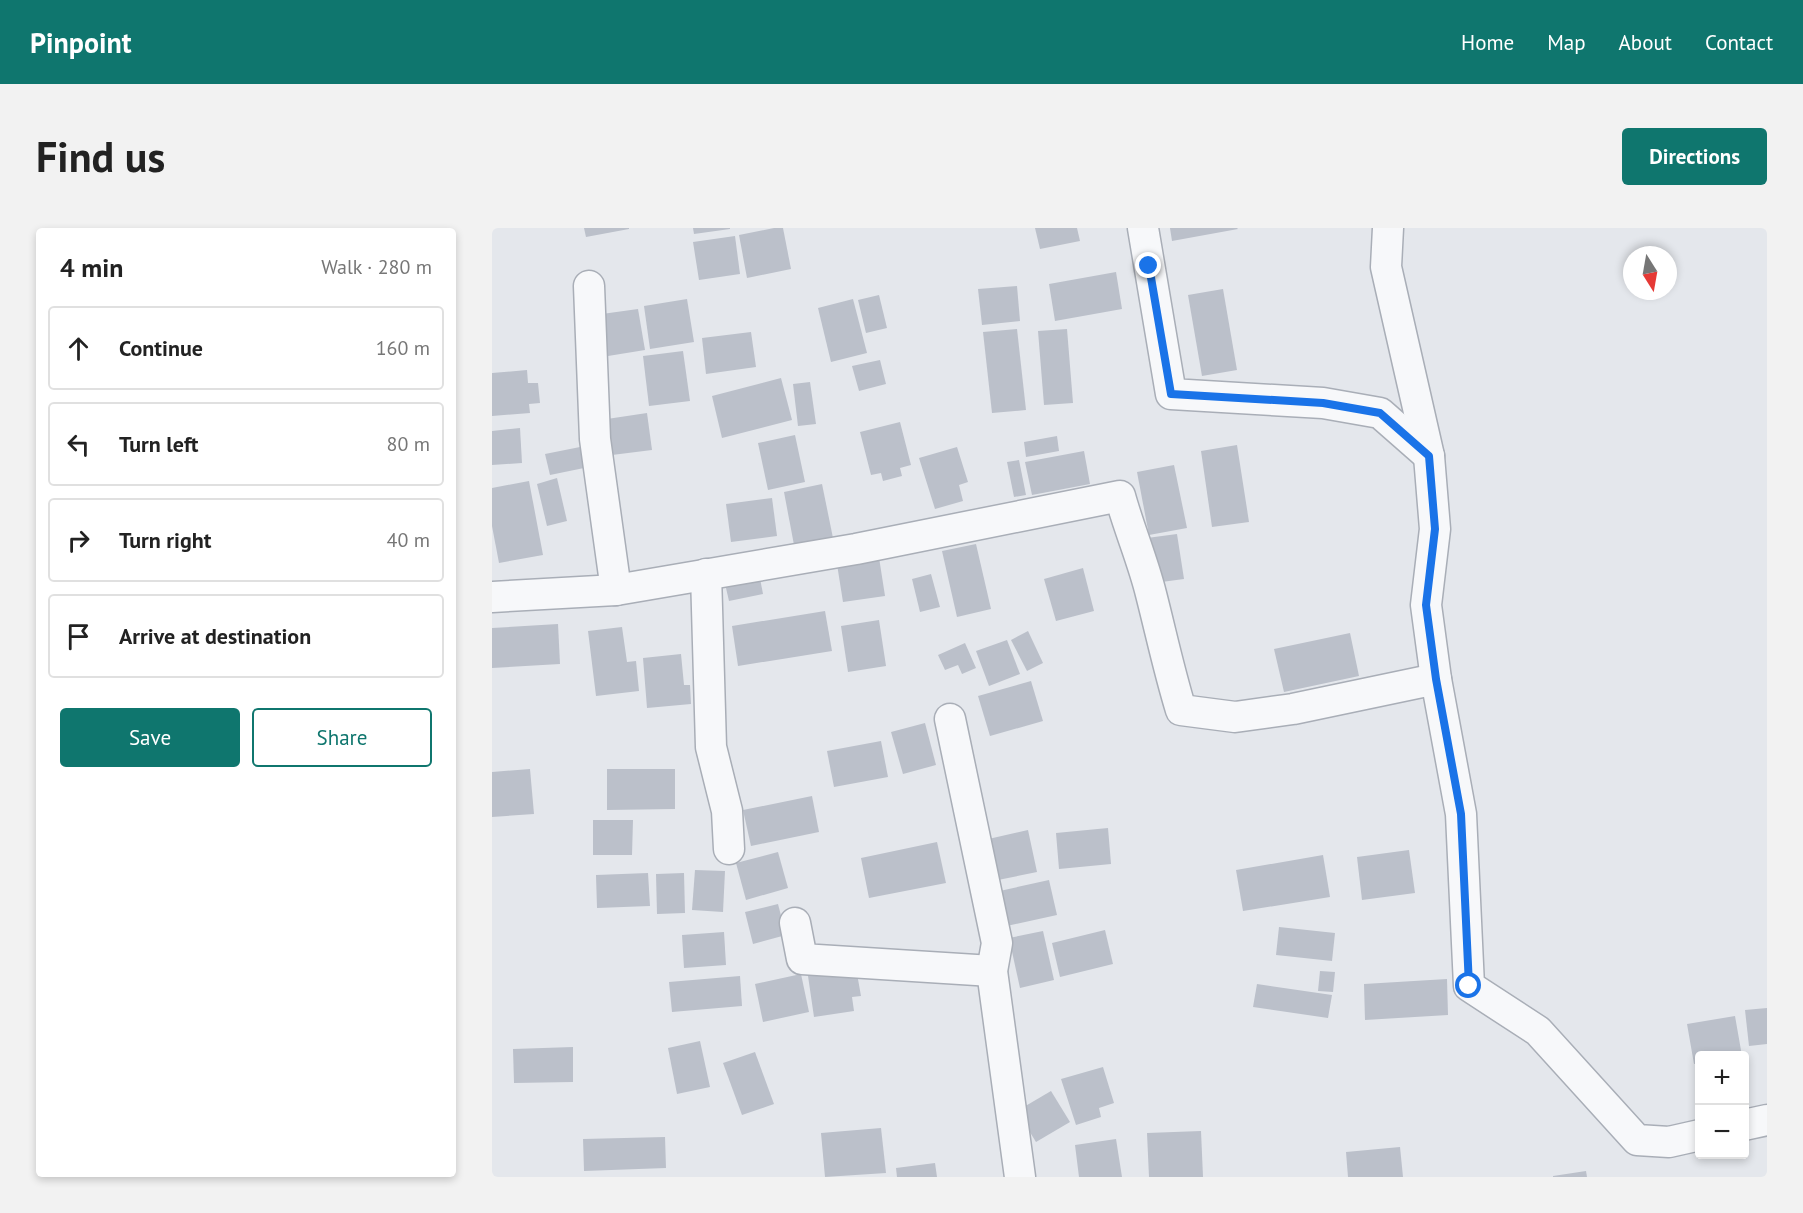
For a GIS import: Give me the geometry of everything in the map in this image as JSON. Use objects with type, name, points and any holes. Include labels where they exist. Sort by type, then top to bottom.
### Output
[{"type":"street","points":[[1143,228],[1171,394],[1323,403],[1380,413],[1429,456]]},
{"type":"street","points":[[1388,228],[1386,267],[1429,456],[1435,529],[1426,605],[1436,679],[1461,814],[1469,986],[1538,1031],[1636,1140],[1669,1142],[1695,1136]]},
{"type":"street","points":[[589,286],[595,439],[616,590]]},
{"type":"street","points":[[492,597],[616,590],[868,547],[1120,496],[1151,592],[1162,646],[1181,710],[1235,717],[1293,709],[1436,679]]},
{"type":"street","points":[[706,574],[711,747],[727,811],[729,849]]},
{"type":"street","points":[[950,719],[997,943],[992,971],[1020,1177]]},
{"type":"street","points":[[795,923],[802,959],[992,971]]},
{"type":"street","points":[[1749,1124],[1767,1120]]},
{"type":"building","points":[[584,228],[629,228],[629,229],[586,237]]},
{"type":"building","points":[[693,228],[730,228],[730,229],[694,234]]},
{"type":"building","points":[[783,228],[791,269],[747,278],[739,235]]},
{"type":"building","points":[[1035,228],[1077,228],[1080,241],[1040,249]]},
{"type":"building","points":[[1170,228],[1237,228],[1238,229],[1172,241]]},
{"type":"building","points":[[735,236],[740,274],[699,280],[693,242]]},
{"type":"building","points":[[1116,272],[1122,309],[1055,321],[1049,284]]},
{"type":"building","points":[[1017,286],[1020,321],[982,325],[978,289]]},
{"type":"building","points":[[1223,289],[1237,370],[1202,376],[1188,295]]},
{"type":"building","points":[[879,295],[887,328],[866,333],[858,300]]},
{"type":"building","points":[[687,299],[694,342],[650,349],[644,306]]},
{"type":"building","points":[[853,299],[867,353],[831,362],[818,308]]},
{"type":"building","points":[[638,309],[645,350],[608,356],[602,314]]},
{"type":"building","points":[[1017,329],[1026,410],[992,413],[983,332]]},
{"type":"building","points":[[1067,329],[1073,403],[1044,405],[1038,331]]},
{"type":"building","points":[[751,332],[756,367],[706,374],[702,338]]},
{"type":"building","points":[[683,351],[690,401],[649,406],[643,356]]},
{"type":"building","points":[[880,360],[886,384],[859,391],[852,366]]},
{"type":"building","points":[[527,370],[528,383],[538,383],[540,403],[529,404],[530,413],[492,416],[492,373]]},
{"type":"building","points":[[781,378],[792,420],[722,438],[712,396]]},
{"type":"building","points":[[810,382],[816,424],[798,426],[793,384]]},
{"type":"building","points":[[647,413],[652,450],[612,455],[607,419]]},
{"type":"building","points":[[900,422],[911,465],[900,468],[902,476],[883,481],[881,473],[871,475],[860,432]]},
{"type":"building","points":[[520,428],[522,463],[492,465],[492,431]]},
{"type":"building","points":[[795,435],[805,482],[768,490],[758,443]]},
{"type":"building","points":[[1057,436],[1059,451],[1026,457],[1024,442]]},
{"type":"building","points":[[1237,445],[1249,522],[1212,527],[1201,451]]},
{"type":"building","points":[[580,447],[584,468],[550,475],[545,454]]},
{"type":"building","points":[[957,447],[968,482],[959,485],[963,501],[935,509],[919,458]]},
{"type":"building","points":[[1084,451],[1090,484],[1032,495],[1025,462]]},
{"type":"building","points":[[1019,460],[1026,495],[1014,497],[1007,462]]},
{"type":"building","points":[[1174,465],[1187,528],[1149,535],[1137,472]]},
{"type":"building","points":[[557,478],[567,521],[547,526],[537,484]]},
{"type":"building","points":[[529,481],[543,555],[499,563],[492,526],[492,488]]},
{"type":"building","points":[[822,484],[833,538],[794,545],[784,492]]},
{"type":"building","points":[[772,498],[777,536],[731,542],[726,504]]},
{"type":"building","points":[[1177,534],[1184,579],[1154,583],[1147,538]]},
{"type":"building","points":[[976,544],[991,609],[957,617],[942,551]]},
{"type":"building","points":[[878,551],[885,596],[843,602],[836,558]]},
{"type":"building","points":[[758,568],[763,594],[729,601],[723,575]]},
{"type":"building","points":[[1083,568],[1094,611],[1056,621],[1044,579]]},
{"type":"building","points":[[931,574],[940,607],[920,612],[912,579]]},
{"type":"building","points":[[825,611],[832,651],[738,666],[732,626]]},
{"type":"building","points":[[879,620],[886,666],[848,672],[841,626]]},
{"type":"building","points":[[558,624],[560,664],[492,668],[492,628]]},
{"type":"building","points":[[622,627],[627,662],[636,661],[639,691],[596,696],[588,631]]},
{"type":"building","points":[[1028,631],[1043,663],[1027,671],[1011,640]]},
{"type":"building","points":[[1350,633],[1359,676],[1284,692],[1274,649]]},
{"type":"building","points":[[1007,640],[1020,674],[989,686],[976,651]]},
{"type":"building","points":[[965,643],[976,668],[962,674],[958,665],[945,670],[938,655]]},
{"type":"building","points":[[681,654],[684,685],[690,685],[691,704],[647,708],[643,658]]},
{"type":"building","points":[[1031,681],[1043,721],[990,736],[978,696]]},
{"type":"building","points":[[925,723],[936,765],[903,774],[891,732]]},
{"type":"building","points":[[881,741],[888,777],[834,787],[827,751]]},
{"type":"building","points":[[530,769],[534,814],[492,817],[492,772]]},
{"type":"building","points":[[607,769],[675,769],[675,809],[607,810]]},
{"type":"building","points":[[812,796],[819,832],[751,846],[743,810]]},
{"type":"building","points":[[593,820],[633,820],[632,855],[593,855]]},
{"type":"building","points":[[1108,828],[1111,864],[1059,869],[1056,833]]},
{"type":"building","points":[[1028,830],[1037,872],[993,881],[984,840]]},
{"type":"building","points":[[937,842],[946,883],[869,898],[861,858]]},
{"type":"building","points":[[1409,850],[1415,893],[1362,900],[1357,857]]},
{"type":"building","points":[[778,852],[788,888],[746,900],[736,863]]},
{"type":"building","points":[[1323,855],[1330,897],[1243,911],[1236,870]]},
{"type":"building","points":[[695,870],[725,871],[723,912],[692,910]]},
{"type":"building","points":[[648,873],[650,906],[597,908],[596,875]]},
{"type":"building","points":[[684,873],[685,913],[657,914],[656,874]]},
{"type":"building","points":[[1049,880],[1057,915],[1002,927],[995,892]]},
{"type":"building","points":[[778,904],[786,935],[753,944],[745,912]]},
{"type":"building","points":[[1279,927],[1335,933],[1332,961],[1276,955]]},
{"type":"building","points":[[1105,930],[1113,964],[1060,977],[1052,943]]},
{"type":"building","points":[[1043,931],[1054,980],[1020,988],[1009,938]]},
{"type":"building","points":[[724,932],[726,965],[684,968],[682,935]]},
{"type":"building","points":[[856,968],[861,996],[852,997],[854,1011],[814,1017],[808,976]]},
{"type":"building","points":[[1320,971],[1335,972],[1333,992],[1318,991]]},
{"type":"building","points":[[801,974],[809,1012],[763,1022],[755,984]]},
{"type":"building","points":[[740,976],[742,1006],[672,1012],[669,982]]},
{"type":"building","points":[[1447,979],[1448,1015],[1365,1020],[1364,984]]},
{"type":"building","points":[[1257,984],[1332,995],[1328,1018],[1253,1007]]},
{"type":"building","points":[[1767,1008],[1767,1044],[1749,1046],[1745,1010]]},
{"type":"building","points":[[1735,1016],[1741,1051],[1695,1051],[1694,1064],[1687,1024]]},
{"type":"building","points":[[700,1041],[710,1087],[677,1094],[668,1048]]},
{"type":"building","points":[[573,1047],[573,1082],[514,1083],[513,1049]]},
{"type":"building","points":[[755,1052],[774,1104],[742,1115],[723,1063]]},
{"type":"building","points":[[1103,1067],[1114,1103],[1099,1108],[1101,1117],[1076,1125],[1061,1079]]},
{"type":"building","points":[[1051,1091],[1070,1122],[1036,1142],[1017,1111]]},
{"type":"building","points":[[881,1128],[886,1173],[825,1177],[821,1133]]},
{"type":"building","points":[[1201,1131],[1203,1177],[1149,1177],[1147,1133]]},
{"type":"building","points":[[665,1137],[666,1168],[584,1171],[583,1139]]},
{"type":"building","points":[[1116,1139],[1122,1177],[1079,1177],[1075,1145]]},
{"type":"building","points":[[1400,1147],[1403,1177],[1348,1177],[1346,1152]]},
{"type":"building","points":[[935,1163],[937,1177],[897,1177],[896,1168]]},
{"type":"building","points":[[1586,1171],[1587,1177],[1553,1177],[1553,1176]]},
{"type":"route","points":[[1149,266],[1171,394],[1323,403],[1380,413],[1429,456],[1435,529],[1426,605],[1436,679],[1461,814],[1469,986]]}]
